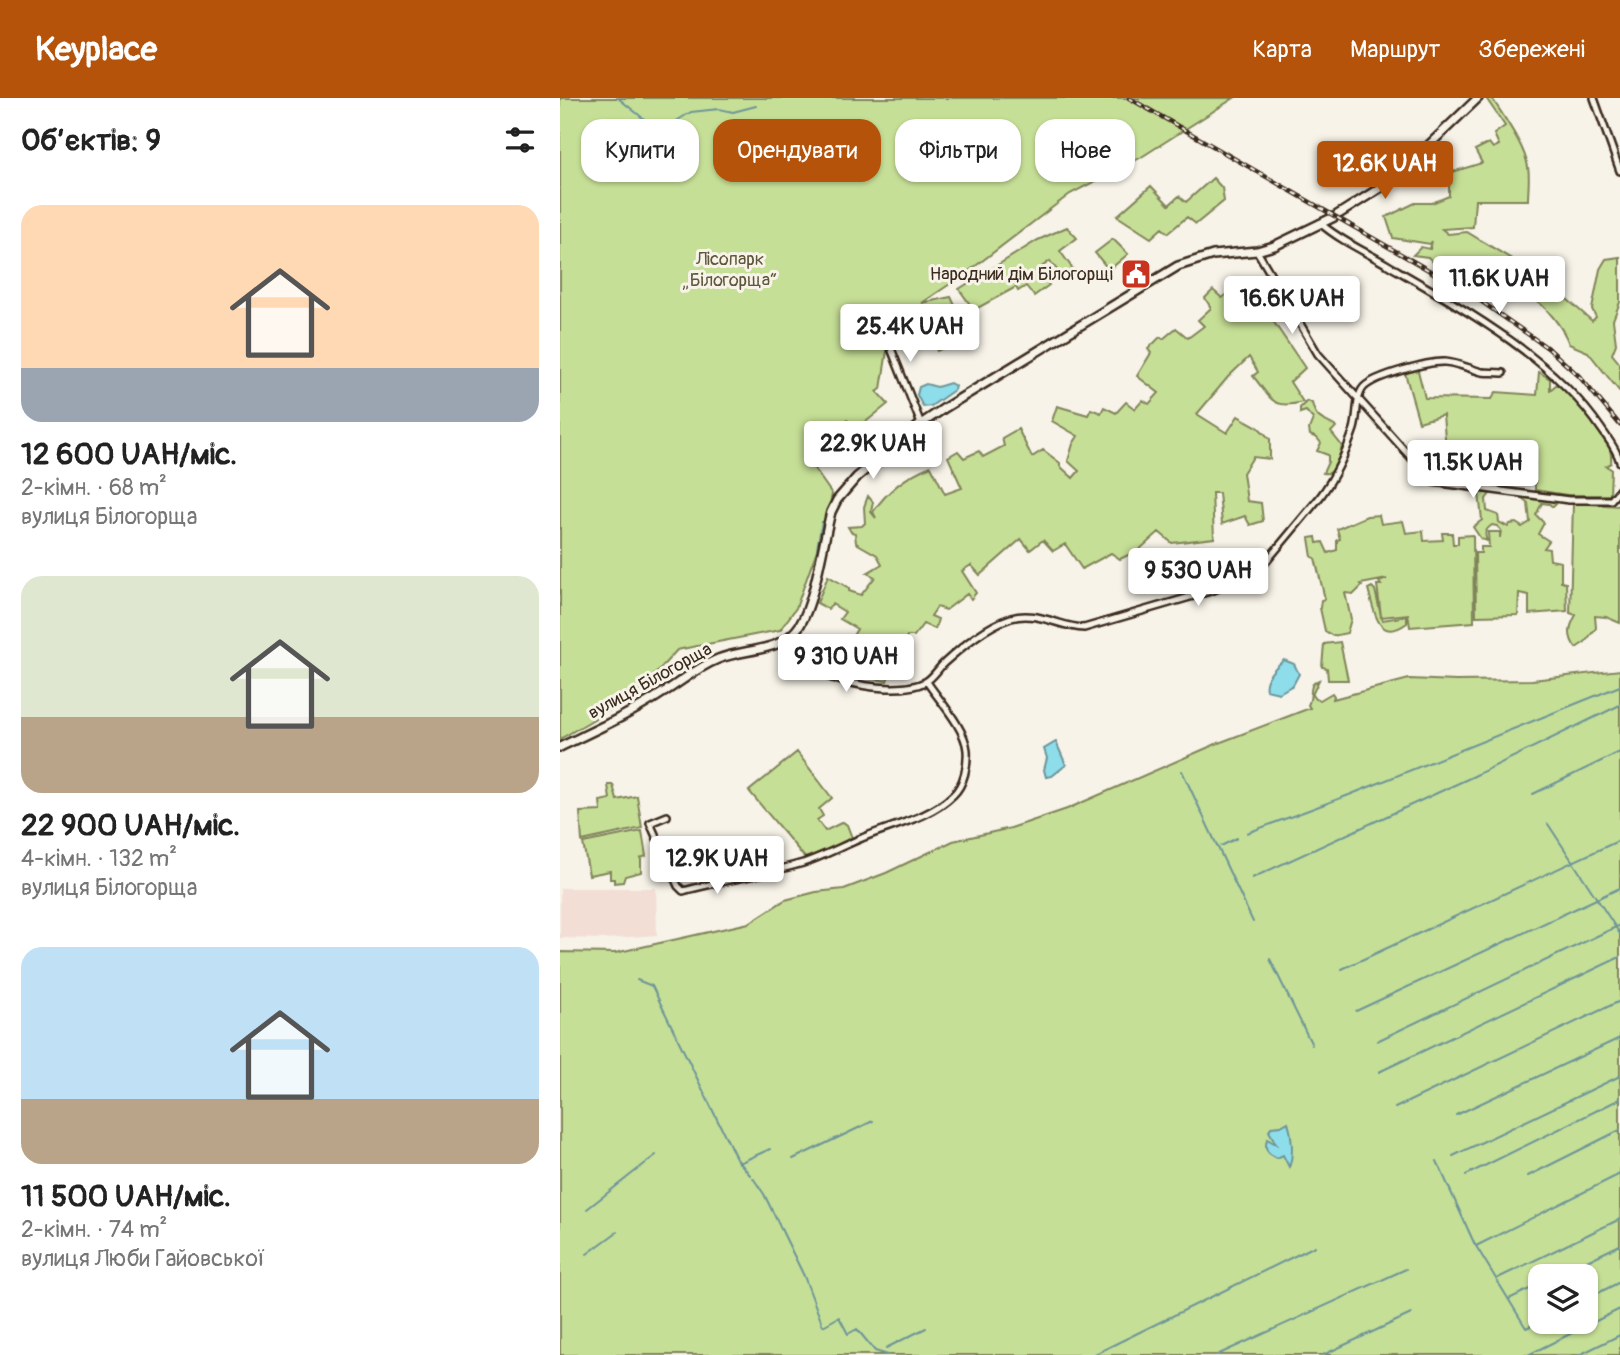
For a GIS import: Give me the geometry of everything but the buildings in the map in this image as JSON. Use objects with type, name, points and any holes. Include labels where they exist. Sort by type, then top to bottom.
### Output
[{"type":"street","points":[[1478,98],[1406,167],[1383,186],[1335,217],[1274,246],[1257,251],[1213,255],[1178,266],[921,424],[857,477],[837,500],[831,512],[809,605],[799,627],[785,640],[807,667],[825,676],[885,688],[910,686],[927,682],[966,645],[994,625],[1014,617],[1039,616],[1075,628],[1084,628],[1214,590],[1260,569],[1329,485],[1353,432],[1359,397],[1364,387],[1402,370],[1447,362],[1484,372],[1503,373]]},
{"type":"street","points":[[1594,98],[1620,169]]},
{"type":"street","points":[[1320,223],[1471,313],[1508,339],[1579,401],[1614,448],[1620,462]]},
{"type":"street","points":[[1257,251],[1318,354],[1433,482],[1569,499],[1611,500],[1620,489]]},
{"type":"street","points":[[877,313],[921,424]]},
{"type":"street","name":"вулиця Білогорща","points":[[560,747],[637,708],[719,658],[770,647],[785,640]]},
{"type":"street","points":[[667,816],[650,823],[678,886],[683,891],[747,878],[801,863],[910,821],[954,794],[967,765],[966,744],[962,734],[927,682]]},
{"type":"shaded area","points":[[560,888],[656,888],[657,935],[605,939],[560,938]]},
{"type":"green space","name":"Лісопарк „Білогорща“","points":[[560,98],[1234,98],[1135,161],[1135,119],[1035,119],[1035,182],[1093,182],[1070,194],[969,271],[922,303],[951,297],[969,336],[937,351],[934,344],[928,345],[918,323],[896,329],[894,323],[891,325],[881,389],[877,392],[888,404],[857,429],[847,420],[806,457],[832,494],[827,522],[796,608],[780,630],[677,650],[638,693],[560,739]]},
{"type":"green space","points":[[1486,98],[1492,98],[1523,150],[1529,171],[1528,200],[1475,200],[1473,227],[1442,229],[1448,234],[1467,232],[1528,269],[1540,286],[1552,286],[1592,321],[1596,317],[1592,309],[1600,269],[1606,259],[1620,257],[1620,302],[1613,320],[1616,344],[1612,354],[1620,364],[1620,392],[1588,352],[1569,344],[1553,317],[1530,296],[1505,303],[1486,292],[1455,281],[1428,257],[1413,255],[1421,247],[1430,249],[1432,241],[1430,244],[1393,238],[1386,217],[1415,203],[1432,203],[1449,196],[1449,173],[1482,163],[1475,150],[1489,143],[1493,148],[1499,145],[1494,134],[1505,126]]},
{"type":"green space","points":[[1213,178],[1222,188],[1224,201],[1196,224],[1187,217],[1168,233],[1162,228],[1151,238],[1117,216],[1151,186],[1169,205],[1179,196],[1186,202]]},
{"type":"green space","points":[[1067,227],[1077,238],[1060,251],[1075,272],[1064,279],[1050,261],[1039,269],[1049,285],[1034,296],[1026,286],[1018,291],[1016,287],[974,310],[959,289],[1038,240]]},
{"type":"green space","points":[[1113,239],[1128,254],[1109,270],[1095,253]]},
{"type":"green space","points":[[1235,289],[1244,300],[1254,293],[1305,368],[1290,382],[1303,402],[1284,405],[1273,401],[1253,376],[1258,372],[1249,357],[1197,414],[1227,433],[1238,416],[1258,427],[1270,439],[1270,459],[1253,457],[1243,473],[1247,501],[1261,503],[1263,521],[1250,525],[1245,516],[1222,524],[1219,493],[1212,493],[1214,538],[1172,543],[1159,532],[1139,550],[1120,559],[1111,553],[1082,569],[1065,544],[1053,551],[1043,540],[1030,550],[1021,539],[980,575],[971,565],[962,571],[976,593],[971,599],[967,594],[946,610],[937,607],[931,616],[938,619],[935,629],[923,624],[914,636],[907,636],[895,654],[876,646],[872,653],[881,659],[875,670],[888,678],[887,681],[845,675],[849,659],[835,653],[839,644],[846,647],[857,629],[840,619],[845,612],[832,604],[828,609],[817,603],[828,576],[849,588],[849,591],[861,595],[875,577],[867,573],[882,564],[877,555],[856,543],[855,533],[848,527],[862,526],[865,523],[864,507],[868,496],[873,502],[871,512],[876,518],[873,512],[891,491],[914,474],[931,466],[945,494],[962,488],[948,457],[958,451],[964,458],[979,451],[983,457],[1004,446],[1002,438],[1018,429],[1032,457],[1043,450],[1073,478],[1079,471],[1068,461],[1078,436],[1052,421],[1057,406],[1088,415],[1091,409],[1101,413],[1104,407],[1116,413],[1126,402],[1135,409],[1143,400],[1149,404],[1159,393],[1137,376],[1151,353],[1148,349],[1160,337],[1163,339],[1176,328],[1188,338],[1204,326],[1198,320],[1211,308],[1205,298],[1213,290],[1222,298]]},
{"type":"green space","points":[[1417,367],[1425,398],[1492,399],[1496,392],[1537,395],[1539,372],[1550,379],[1550,390],[1557,384],[1566,390],[1585,408],[1601,429],[1610,452],[1611,463],[1606,466],[1611,469],[1610,495],[1567,495],[1535,490],[1535,461],[1500,460],[1500,456],[1472,457],[1473,481],[1444,477],[1437,451],[1446,449],[1443,415],[1419,422],[1405,373]]},
{"type":"green space","points":[[1307,401],[1312,403],[1321,419],[1336,427],[1331,432],[1342,446],[1335,468],[1328,473],[1323,473],[1328,455],[1317,451],[1321,443],[1310,435],[1313,419],[1306,411],[1300,413],[1300,408]]},
{"type":"green space","points":[[1484,490],[1492,491],[1486,499],[1487,511],[1498,515],[1499,522],[1508,527],[1516,523],[1522,527],[1530,522],[1528,503],[1519,496],[1547,497],[1556,504],[1553,507],[1542,503],[1536,515],[1544,523],[1538,534],[1549,541],[1544,548],[1549,549],[1550,560],[1561,562],[1561,582],[1566,583],[1567,611],[1529,614],[1529,595],[1519,593],[1518,615],[1476,616],[1475,553],[1481,553],[1481,547],[1489,547],[1488,532],[1500,532],[1500,538],[1501,530],[1492,525],[1486,532],[1487,541],[1481,539],[1473,527],[1482,520],[1479,493]]},
{"type":"green space","points":[[1573,503],[1620,506],[1620,623],[1595,616],[1596,628],[1585,642],[1576,648],[1570,632],[1576,615],[1570,613]]},
{"type":"green space","points":[[1379,515],[1381,524],[1403,521],[1406,533],[1423,531],[1424,541],[1443,540],[1442,533],[1452,533],[1453,544],[1458,544],[1458,536],[1473,535],[1474,622],[1410,627],[1408,614],[1381,617],[1383,620],[1407,616],[1407,623],[1389,630],[1378,622],[1368,589],[1372,587],[1375,590],[1381,616],[1377,585],[1387,579],[1361,584],[1354,594],[1345,593],[1351,619],[1347,633],[1333,636],[1325,631],[1320,608],[1321,600],[1325,599],[1309,538],[1316,537],[1317,543],[1323,542],[1328,553],[1337,550],[1337,540],[1340,539],[1337,529],[1367,516]]},
{"type":"green space","points":[[1340,642],[1348,680],[1328,680],[1327,668],[1322,667],[1324,644]]},
{"type":"green space","points":[[1620,670],[1620,1355],[560,1355],[560,952],[615,953],[749,923],[785,900],[816,892],[844,889],[886,873],[953,841],[1011,828],[1067,809],[1216,744],[1310,708],[1308,705],[1311,687],[1319,680],[1312,695],[1320,700],[1332,693],[1333,699],[1409,679],[1532,680]]},
{"type":"green space","points":[[797,752],[832,798],[819,809],[823,816],[817,820],[825,831],[843,822],[852,838],[806,859],[749,791]]},
{"type":"green space","points":[[608,785],[613,785],[617,800],[637,796],[642,828],[582,841],[580,812],[601,811],[600,801],[610,799]]},
{"type":"green space","points":[[642,831],[646,856],[641,858],[641,872],[625,876],[623,882],[614,883],[614,879],[610,879],[610,871],[589,875],[583,843]]},
{"type":"water","points":[[950,383],[955,386],[954,390],[931,406],[923,407],[917,395],[919,387],[926,384],[937,387]]},
{"type":"water","points":[[1284,660],[1294,664],[1299,674],[1293,685],[1279,693],[1266,690],[1268,677]]},
{"type":"water","points":[[1056,742],[1066,765],[1052,776],[1046,777],[1044,770],[1047,758],[1044,749]]},
{"type":"water","points":[[1288,1122],[1292,1145],[1289,1167],[1283,1155],[1277,1158],[1267,1151],[1266,1146],[1267,1139],[1276,1144],[1269,1131],[1271,1127]]},
{"type":"waterway","points":[[618,98],[665,136],[678,120],[691,112],[719,109],[733,112],[756,106]]},
{"type":"waterway","points":[[817,548],[822,522]]},
{"type":"waterway","points":[[1247,833],[1620,686]]},
{"type":"waterway","points":[[1252,878],[1472,777],[1620,705]]},
{"type":"waterway","points":[[1533,794],[1620,752]]},
{"type":"waterway","points":[[1182,771],[1253,922]]},
{"type":"waterway","points":[[1548,824],[1620,934]]},
{"type":"waterway","points":[[1221,846],[1237,838]]},
{"type":"waterway","points":[[1342,969],[1620,840]]},
{"type":"waterway","points":[[1356,1011],[1620,888]]},
{"type":"waterway","points":[[1377,1041],[1620,925]]},
{"type":"waterway","points":[[1379,1072],[1620,957]]},
{"type":"waterway","points":[[1270,959],[1312,1045]]},
{"type":"waterway","points":[[637,980],[652,986],[736,1158],[750,1175]]},
{"type":"waterway","points":[[1395,1108],[1620,1001]]},
{"type":"waterway","points":[[1456,1115],[1620,1038]]},
{"type":"waterway","points":[[1453,1156],[1620,1076]]},
{"type":"waterway","points":[[1466,1175],[1620,1099]]},
{"type":"waterway","points":[[793,1159],[873,1121]]},
{"type":"waterway","points":[[1528,1176],[1620,1130]]},
{"type":"waterway","points":[[739,1163],[770,1149]]},
{"type":"waterway","points":[[587,1209],[656,1155]]},
{"type":"waterway","points":[[1437,1161],[1475,1245]]},
{"type":"waterway","points":[[1528,1327],[1526,1328],[1476,1246],[1620,1174]]},
{"type":"waterway","points":[[753,1178],[764,1194],[804,1276],[823,1326],[839,1317],[848,1334],[857,1329],[875,1351],[888,1355]]},
{"type":"waterway","points":[[1498,1278],[1620,1219]]},
{"type":"waterway","points":[[587,1254],[617,1232]]},
{"type":"waterway","points":[[1581,1264],[1620,1245]]},
{"type":"waterway","points":[[1093,1355],[1315,1246]]},
{"type":"waterway","points":[[1217,1355],[1406,1269]]},
{"type":"waterway","points":[[1598,1293],[1620,1282]]},
{"type":"waterway","points":[[1509,1299],[1528,1290]]},
{"type":"waterway","points":[[1528,1355],[1620,1309]]},
{"type":"waterway","points":[[1323,1355],[1411,1314]]},
{"type":"waterway","points":[[886,1348],[926,1328]]},
{"type":"waterway","points":[[1579,1355],[1620,1335]]},
{"type":"railway","points":[[1129,98],[1472,295],[1549,349],[1579,376],[1620,425]]},
{"type":"place","name":"Народний дім Білогорщі","points":[[1136,274]]}]
